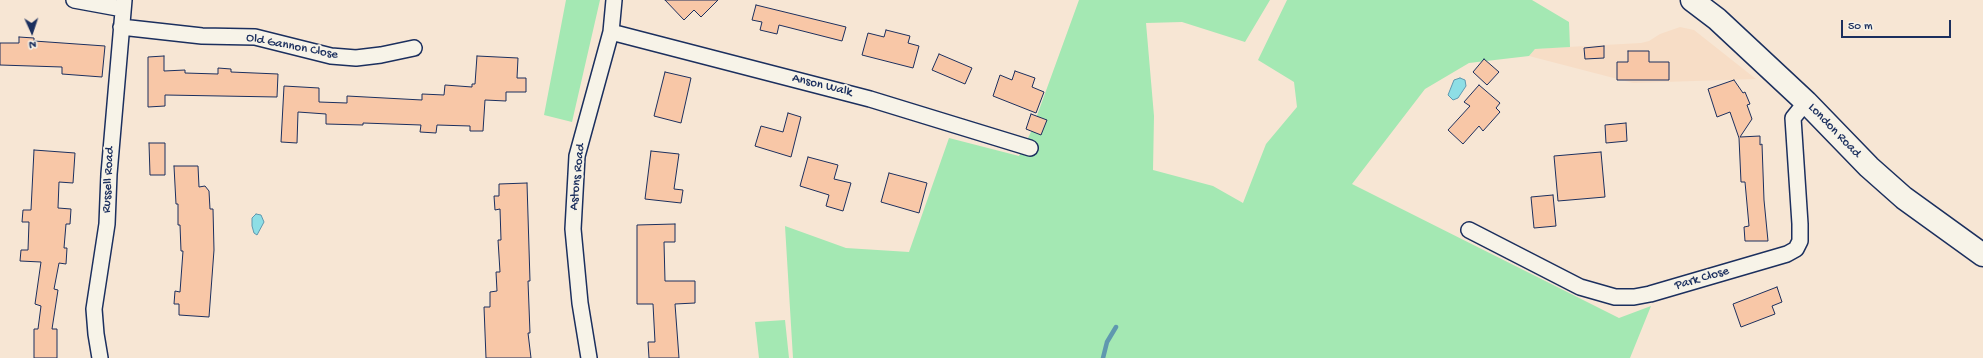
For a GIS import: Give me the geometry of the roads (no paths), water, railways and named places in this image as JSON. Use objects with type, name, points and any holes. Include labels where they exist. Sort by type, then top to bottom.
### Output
[{"type":"main road","name":"London Road","points":[[1692,0],[1717,18],[1806,102],[1869,167],[1904,198],[1983,255]]},
{"type":"street","points":[[74,0],[123,4]]},
{"type":"street","name":"Astons Road","points":[[589,358],[580,303],[573,229],[577,156],[611,32],[614,0]]},
{"type":"street","name":"Russell Road","points":[[100,358],[95,328],[94,309],[107,224],[109,174],[123,4]]},
{"type":"street","name":"Old Gannon Close","points":[[121,27],[202,36],[255,37],[331,56],[356,58],[381,55],[414,48]]},
{"type":"street","name":"Anson Walk","points":[[611,32],[870,99],[1030,148]]},
{"type":"street","name":"Park Close","points":[[1469,230],[1580,288],[1615,297],[1634,297],[1650,294],[1787,254],[1796,249],[1800,241],[1793,118],[1806,102]]},
{"type":"water","points":[[1460,78],[1465,80],[1466,86],[1458,98],[1453,100],[1448,95],[1454,80]]},
{"type":"water","points":[[256,214],[261,215],[264,222],[257,235],[254,233],[252,226],[252,218]]},
{"type":"waterway","points":[[1103,358],[1107,342],[1116,327]]}]
